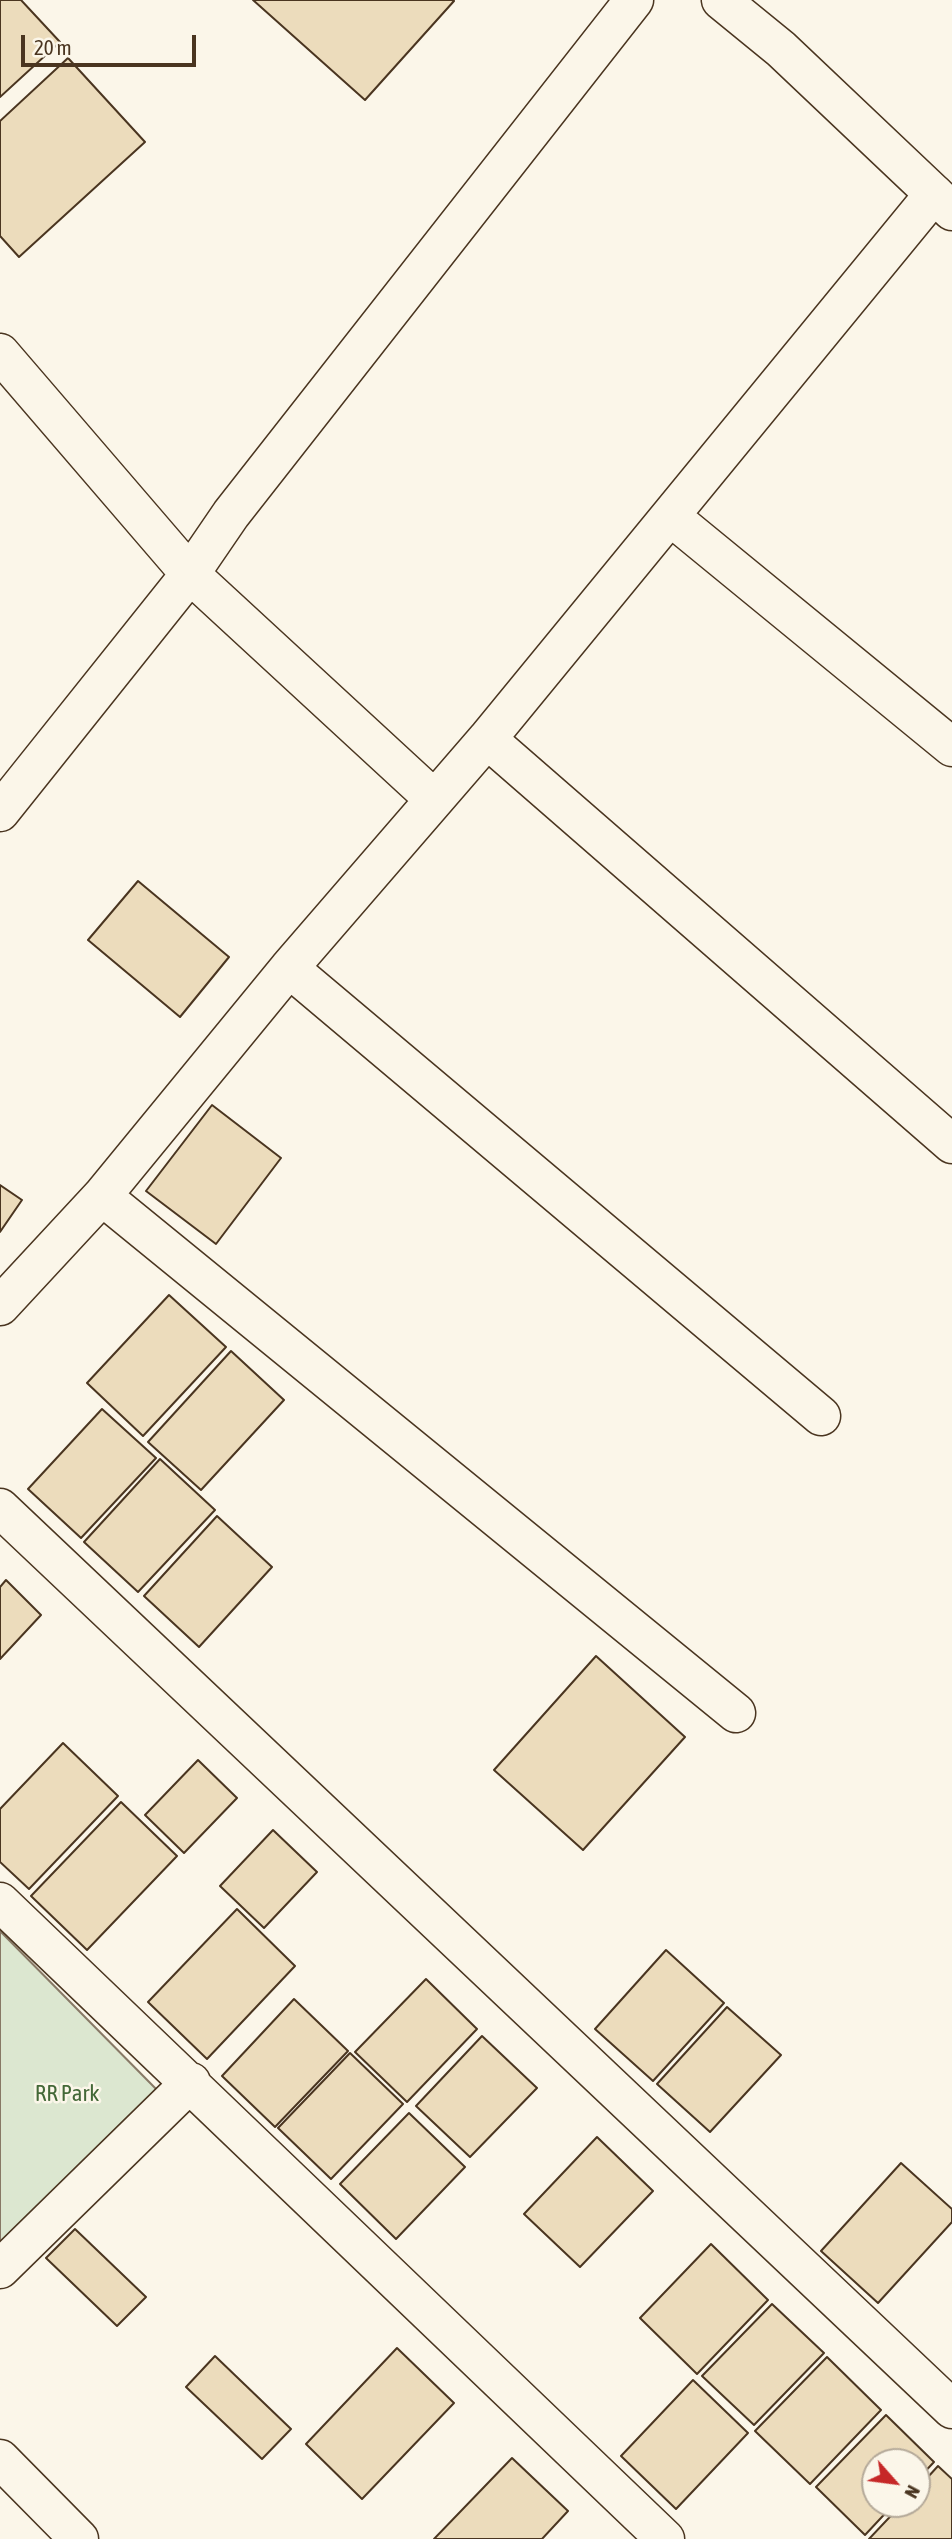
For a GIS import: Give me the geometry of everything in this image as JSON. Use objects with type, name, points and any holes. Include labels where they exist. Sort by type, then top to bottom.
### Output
[{"type":"street","points":[[0,812],[190,574],[231,514],[634,0]]},
{"type":"street","points":[[0,1306],[102,1196],[289,968],[486,739],[670,516],[943,202],[781,49],[720,0]]},
{"type":"street","points":[[0,352],[190,574],[434,799]]},
{"type":"street","points":[[670,516],[952,747]]},
{"type":"street","points":[[486,739],[952,1144]]},
{"type":"street","points":[[289,968],[821,1416]]},
{"type":"street","points":[[102,1196],[736,1713]]},
{"type":"street","points":[[0,1508],[952,2409]]},
{"type":"street","points":[[0,1902],[191,2082],[665,2539]]},
{"type":"street","points":[[0,2269],[191,2082]]},
{"type":"street","points":[[0,2459],[79,2539]]},
{"type":"green space","name":"RR Park","points":[[0,1931],[161,2094],[0,2254]]},
{"type":"building","points":[[0,0],[21,0],[60,42],[0,97]]},
{"type":"building","points":[[253,0],[452,0],[454,1],[365,100]]},
{"type":"building","points":[[68,58],[145,142],[19,257],[0,236],[0,121]]},
{"type":"building","points":[[138,881],[229,957],[180,1017],[88,940]]},
{"type":"building","points":[[212,1105],[281,1158],[216,1244],[146,1191]]},
{"type":"building","points":[[0,1185],[22,1200],[0,1232]]},
{"type":"building","points":[[169,1295],[226,1347],[143,1436],[87,1383]]},
{"type":"building","points":[[231,1351],[284,1400],[201,1490],[148,1442]]},
{"type":"building","points":[[102,1409],[156,1458],[81,1538],[28,1489]]},
{"type":"building","points":[[160,1459],[215,1510],[138,1592],[84,1542]]},
{"type":"building","points":[[217,1516],[272,1567],[199,1647],[144,1596]]},
{"type":"building","points":[[6,1580],[41,1615],[0,1659],[0,1587]]},
{"type":"building","points":[[596,1656],[685,1737],[583,1850],[494,1770]]},
{"type":"building","points":[[63,1743],[118,1796],[29,1889],[0,1862],[0,1809]]},
{"type":"building","points":[[198,1760],[237,1798],[184,1853],[145,1815]]},
{"type":"building","points":[[121,1802],[177,1856],[87,1950],[31,1896]]},
{"type":"building","points":[[273,1830],[317,1872],[264,1928],[220,1886]]},
{"type":"building","points":[[237,1909],[295,1966],[207,2059],[148,2002]]},
{"type":"building","points":[[666,1950],[724,2003],[653,2081],[595,2029]]},
{"type":"building","points":[[426,1979],[477,2029],[407,2102],[355,2052]]},
{"type":"building","points":[[294,1999],[348,2051],[275,2127],[222,2076]]},
{"type":"building","points":[[727,2007],[781,2055],[710,2132],[657,2084]]},
{"type":"building","points":[[482,2036],[537,2088],[470,2157],[416,2106]]},
{"type":"building","points":[[350,2053],[403,2104],[331,2179],[278,2128]]},
{"type":"building","points":[[409,2113],[465,2167],[396,2239],[340,2184]]},
{"type":"building","points":[[597,2137],[653,2191],[580,2267],[524,2214]]},
{"type":"building","points":[[901,2163],[952,2209],[952,2222],[878,2303],[821,2251]]},
{"type":"building","points":[[75,2229],[146,2297],[117,2326],[46,2258]]},
{"type":"building","points":[[711,2244],[768,2300],[697,2374],[640,2318]]},
{"type":"building","points":[[772,2304],[824,2353],[754,2425],[702,2376]]},
{"type":"building","points":[[397,2348],[454,2403],[362,2499],[306,2444]]},
{"type":"building","points":[[215,2356],[291,2429],[262,2459],[186,2387]]},
{"type":"building","points":[[827,2357],[881,2410],[810,2484],[755,2431]]},
{"type":"building","points":[[693,2380],[748,2433],[676,2509],[621,2456]]},
{"type":"building","points":[[886,2415],[920,2448],[861,2448],[861,2518],[881,2518],[865,2535],[816,2487]]},
{"type":"building","points":[[512,2458],[568,2511],[542,2539],[434,2539]]},
{"type":"building","points":[[938,2466],[952,2479],[952,2539],[869,2539],[889,2518],[931,2518],[931,2474]]}]
